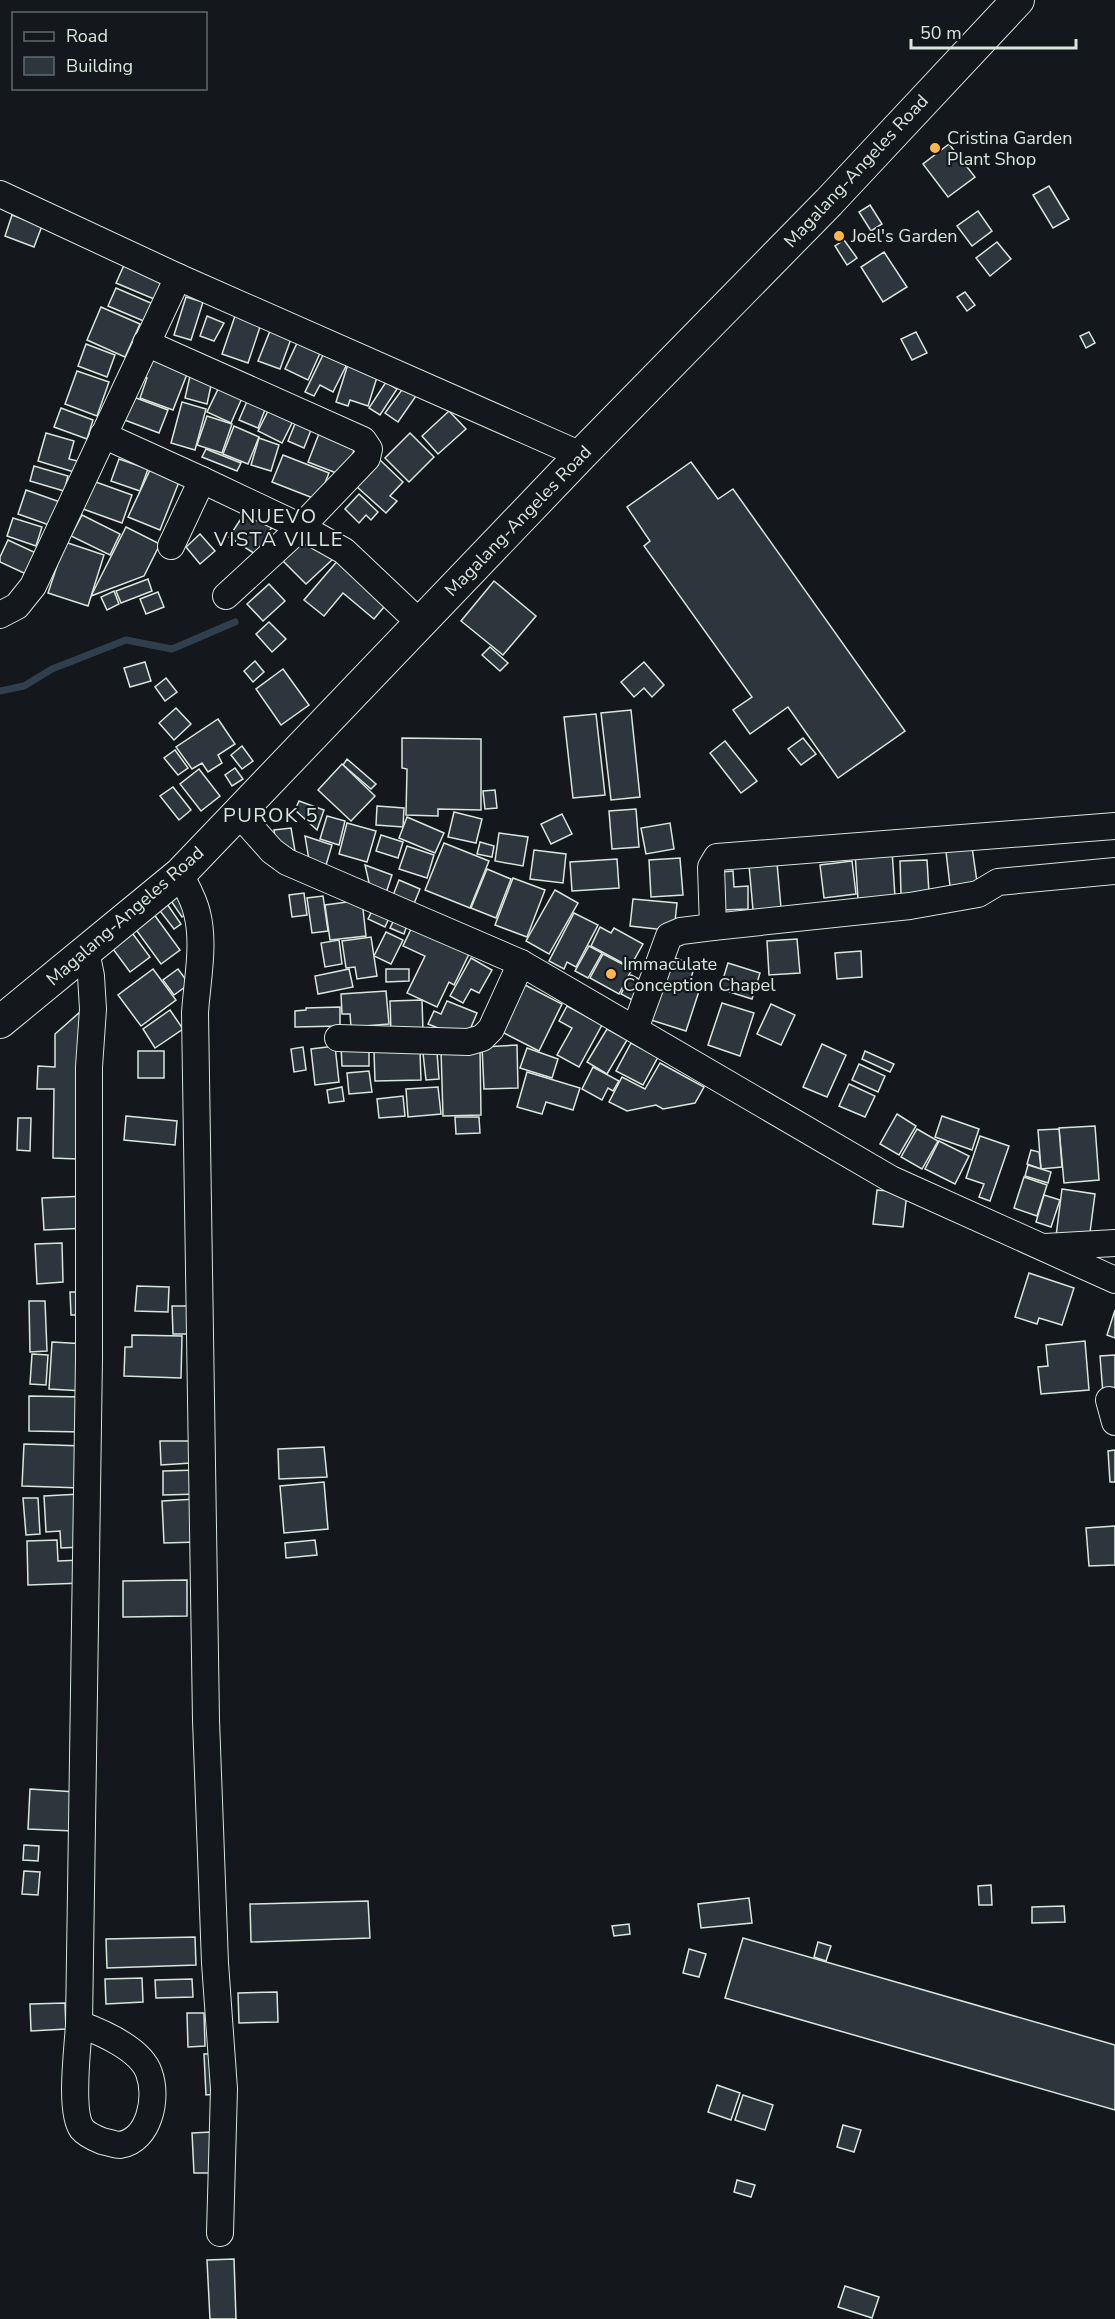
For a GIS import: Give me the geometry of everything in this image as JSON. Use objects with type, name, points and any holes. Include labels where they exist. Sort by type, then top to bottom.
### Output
[{"type":"main road","name":"Magalang-Angeles Road","points":[[0,1022],[180,874],[581,455],[829,202],[1018,0]]},
{"type":"street","points":[[0,194],[178,277],[581,455]]},
{"type":"street","points":[[0,615],[17,606],[33,586],[178,277]]},
{"type":"street","points":[[146,343],[363,440],[369,449],[367,458],[301,527],[226,596]]},
{"type":"street","points":[[103,435],[301,527],[344,551],[420,623]]},
{"type":"street","points":[[171,546],[202,480]]},
{"type":"street","points":[[239,814],[272,851],[287,862],[521,963],[891,1179],[1115,1281]]},
{"type":"street","points":[[713,927],[711,867],[717,857],[1115,826]]},
{"type":"street","points":[[635,1029],[669,936],[681,931],[910,906],[978,894],[998,882],[1115,871]]},
{"type":"street","points":[[180,874],[198,914],[200,939],[195,1013],[206,1720],[215,1963],[224,2090],[219,2233]]},
{"type":"street","points":[[79,2024],[107,2034],[132,2052],[149,2071],[154,2098],[146,2122],[135,2139],[118,2145],[99,2140],[82,2129],[75,2106],[79,2024],[89,1358],[89,1067],[93,1009],[91,976],[86,951]]},
{"type":"street","points":[[338,1038],[468,1042],[482,1038],[491,1029],[521,963]]},
{"type":"street","points":[[1041,1247],[1115,1243]]},
{"type":"building","points":[[949,144],[975,177],[948,197],[923,164]]},
{"type":"building","points":[[1049,186],[1069,219],[1053,228],[1033,195]]},
{"type":"building","points":[[870,205],[882,224],[871,231],[859,212]]},
{"type":"building","points":[[978,211],[992,231],[972,246],[957,226]]},
{"type":"building","points":[[12,215],[42,226],[34,247],[5,236]]},
{"type":"building","points":[[844,240],[857,258],[847,265],[835,246]]},
{"type":"building","points":[[997,242],[1011,259],[990,276],[976,258]]},
{"type":"building","points":[[884,252],[907,287],[883,302],[861,267]]},
{"type":"building","points":[[125,263],[163,279],[154,299],[116,283]]},
{"type":"building","points":[[116,288],[153,304],[146,322],[108,306]]},
{"type":"building","points":[[965,292],[975,305],[967,311],[957,297]]},
{"type":"building","points":[[186,297],[203,302],[191,340],[174,335]]},
{"type":"building","points":[[101,307],[140,324],[125,357],[87,340]]},
{"type":"building","points":[[207,316],[224,323],[214,341],[200,336]]},
{"type":"building","points":[[235,316],[261,324],[248,363],[222,354]]},
{"type":"building","points":[[270,331],[291,339],[280,369],[258,361]]},
{"type":"building","points":[[916,332],[927,353],[912,360],[901,339]]},
{"type":"building","points":[[1089,332],[1095,343],[1086,348],[1080,336]]},
{"type":"building","points":[[298,341],[321,351],[308,380],[285,369]]},
{"type":"building","points":[[86,344],[115,355],[107,377],[78,366]]},
{"type":"building","points":[[154,350],[191,364],[173,410],[140,398],[147,378],[143,376]]},
{"type":"building","points":[[324,353],[347,364],[333,392],[320,385],[314,396],[305,392]]},
{"type":"building","points":[[348,364],[378,374],[368,406],[350,400],[348,406],[336,402]]},
{"type":"building","points":[[77,371],[109,382],[97,416],[65,404]]},
{"type":"building","points":[[190,376],[212,381],[207,404],[185,398]]},
{"type":"building","points":[[223,379],[246,389],[231,423],[207,412]]},
{"type":"building","points":[[386,382],[397,389],[380,415],[369,408]]},
{"type":"building","points":[[404,387],[416,396],[398,422],[385,413]]},
{"type":"building","points":[[251,392],[269,399],[258,428],[239,420]]},
{"type":"building","points":[[131,396],[168,410],[159,433],[122,419]]},
{"type":"building","points":[[273,401],[297,413],[282,443],[258,431]]},
{"type":"building","points":[[182,402],[206,409],[195,450],[171,443]]},
{"type":"building","points":[[61,408],[93,420],[87,439],[54,427]]},
{"type":"building","points":[[449,411],[466,429],[438,454],[422,436]]},
{"type":"building","points":[[299,414],[315,420],[304,448],[288,441]]},
{"type":"building","points":[[207,416],[232,424],[222,453],[197,445]]},
{"type":"building","points":[[234,426],[259,437],[248,464],[223,454]]},
{"type":"building","points":[[322,426],[358,440],[344,476],[308,462]]},
{"type":"building","points":[[46,433],[74,441],[69,459],[78,461],[74,472],[38,461]]},
{"type":"building","points":[[410,433],[434,457],[409,482],[385,458]]},
{"type":"building","points":[[259,438],[279,445],[271,471],[251,465]]},
{"type":"building","points":[[206,449],[241,463],[237,471],[202,457]]},
{"type":"building","points":[[283,455],[329,473],[318,500],[272,482]]},
{"type":"building","points":[[119,459],[148,469],[140,491],[111,481]]},
{"type":"building","points":[[380,460],[403,482],[390,496],[397,501],[386,513],[356,486]]},
{"type":"building","points":[[691,462],[718,499],[733,489],[905,731],[838,778],[788,707],[750,734],[733,710],[752,697],[644,546],[650,541],[627,507]]},
{"type":"building","points":[[34,466],[68,476],[64,491],[30,481]]},
{"type":"building","points":[[150,470],[179,482],[160,530],[128,517]]},
{"type":"building","points":[[93,481],[132,495],[122,523],[83,509]]},
{"type":"building","points":[[26,490],[60,502],[52,526],[18,514]]},
{"type":"building","points":[[359,494],[378,512],[371,520],[366,515],[359,523],[345,509]]},
{"type":"building","points":[[248,508],[274,524],[255,554],[229,537]]},
{"type":"building","points":[[82,515],[120,534],[110,555],[71,536]]},
{"type":"building","points":[[13,518],[42,527],[36,546],[7,536]]},
{"type":"building","points":[[126,527],[160,544],[144,576],[91,596]]},
{"type":"building","points":[[308,533],[333,559],[306,584],[281,559]]},
{"type":"building","points":[[200,534],[215,551],[200,564],[186,547]]},
{"type":"building","points":[[8,540],[36,553],[26,574],[0,562]]},
{"type":"building","points":[[65,542],[104,555],[88,606],[48,593]]},
{"type":"building","points":[[339,559],[389,601],[374,619],[343,593],[324,616],[304,600]]},
{"type":"building","points":[[148,579],[152,591],[121,603],[116,591]]},
{"type":"building","points":[[494,581],[536,616],[503,655],[461,621]]},
{"type":"building","points":[[269,584],[285,601],[263,621],[247,604]]},
{"type":"building","points":[[114,591],[119,604],[107,610],[101,597]]},
{"type":"building","points":[[158,592],[164,607],[146,614],[140,599]]},
{"type":"building","points":[[269,622],[286,639],[272,652],[256,634]]},
{"type":"building","points":[[490,647],[508,663],[500,671],[482,655]]},
{"type":"building","points":[[255,661],[264,672],[253,682],[244,671]]},
{"type":"building","points":[[145,662],[151,681],[130,687],[124,668]]},
{"type":"building","points":[[644,662],[664,685],[652,697],[644,688],[634,697],[621,682]]},
{"type":"building","points":[[283,669],[309,705],[281,725],[256,689]]},
{"type":"building","points":[[166,678],[177,692],[165,701],[155,687]]},
{"type":"building","points":[[176,708],[191,724],[174,740],[159,723]]},
{"type":"building","points":[[631,710],[640,797],[611,800],[601,713]]},
{"type":"building","points":[[596,714],[605,795],[573,798],[564,717]]},
{"type":"building","points":[[218,719],[235,744],[218,755],[222,763],[208,772],[202,763],[192,769],[176,747]]},
{"type":"building","points":[[402,738],[481,739],[481,810],[438,809],[438,816],[406,815],[407,769],[402,768]]},
{"type":"building","points":[[803,738],[816,754],[801,765],[788,749]]},
{"type":"building","points":[[725,741],[757,781],[741,793],[710,753]]},
{"type":"building","points":[[242,746],[253,761],[242,769],[231,755]]},
{"type":"building","points":[[175,750],[188,768],[178,775],[164,758]]},
{"type":"building","points":[[347,759],[376,784],[371,789],[343,765]]},
{"type":"building","points":[[342,764],[375,796],[351,821],[318,790]]},
{"type":"building","points":[[235,768],[243,779],[232,786],[225,775]]},
{"type":"building","points":[[199,769],[220,796],[201,811],[180,784]]},
{"type":"building","points":[[173,787],[191,810],[179,820],[160,796]]},
{"type":"building","points":[[495,790],[497,808],[485,809],[483,791]]},
{"type":"building","points":[[299,801],[324,810],[317,830],[295,810]]},
{"type":"building","points":[[377,806],[404,808],[403,827],[376,825]]},
{"type":"building","points":[[636,809],[639,847],[612,849],[609,811]]},
{"type":"building","points":[[454,812],[482,819],[476,843],[448,837]]},
{"type":"building","points":[[562,814],[572,834],[551,844],[541,824]]},
{"type":"building","points":[[327,816],[345,821],[339,845],[320,839]]},
{"type":"building","points":[[407,817],[444,833],[435,853],[399,838]]},
{"type":"building","points":[[347,823],[376,831],[367,862],[339,854]]},
{"type":"building","points":[[670,823],[674,849],[646,854],[641,828]]},
{"type":"building","points":[[291,828],[295,851],[277,853],[274,830]]},
{"type":"building","points":[[499,833],[528,837],[523,866],[495,861]]},
{"type":"building","points":[[381,835],[403,842],[398,858],[376,851]]},
{"type":"building","points":[[305,836],[332,845],[323,875],[311,872]]},
{"type":"building","points":[[971,840],[977,882],[950,886],[945,843]]},
{"type":"building","points":[[480,842],[494,846],[492,857],[477,854]]},
{"type":"building","points":[[444,843],[489,861],[470,908],[425,890]]},
{"type":"building","points":[[407,846],[434,855],[427,878],[399,869]]},
{"type":"building","points":[[534,850],[566,854],[563,883],[530,879]]},
{"type":"building","points":[[892,850],[895,897],[858,900],[855,852]]},
{"type":"building","points":[[680,858],[683,895],[651,897],[649,860]]},
{"type":"building","points":[[617,859],[619,888],[572,891],[570,862]]},
{"type":"building","points":[[927,860],[929,893],[901,894],[900,861]]},
{"type":"building","points":[[852,861],[856,894],[824,898],[820,865]]},
{"type":"building","points":[[777,863],[781,908],[753,910],[749,865]]},
{"type":"building","points":[[365,865],[392,875],[386,893],[370,887]]},
{"type":"building","points":[[487,869],[511,879],[496,918],[471,908]]},
{"type":"building","points":[[733,871],[734,887],[748,886],[748,909],[723,910],[722,872]]},
{"type":"building","points":[[513,878],[545,890],[527,937],[495,925]]},
{"type":"building","points":[[399,880],[420,889],[413,906],[392,898]]},
{"type":"building","points":[[555,890],[578,903],[549,954],[526,941]]},
{"type":"building","points":[[179,891],[192,909],[182,917],[169,898]]},
{"type":"building","points":[[304,893],[307,915],[292,917],[289,895]]},
{"type":"building","points":[[323,896],[328,931],[312,933],[307,898]]},
{"type":"building","points":[[633,899],[677,903],[674,931],[630,926]]},
{"type":"building","points":[[362,900],[366,936],[330,940],[325,905]]},
{"type":"building","points":[[165,901],[181,924],[174,929],[157,907]]},
{"type":"building","points":[[373,909],[390,916],[385,927],[368,919]]},
{"type":"building","points":[[153,913],[180,950],[161,964],[134,927]]},
{"type":"building","points":[[574,913],[598,925],[576,967],[567,962],[564,969],[549,961]]},
{"type":"building","points":[[394,920],[407,925],[404,934],[390,928]]},
{"type":"building","points":[[412,927],[469,954],[454,985],[449,982],[437,1007],[407,993],[425,956],[403,946]]},
{"type":"building","points":[[600,927],[611,933],[614,928],[643,944],[630,967],[591,946]]},
{"type":"building","points":[[130,930],[150,957],[130,972],[110,945]]},
{"type":"building","points":[[386,932],[403,940],[391,964],[374,956]]},
{"type":"building","points":[[371,937],[377,976],[357,979],[355,967],[346,968],[342,941]]},
{"type":"building","points":[[797,939],[800,973],[769,975],[767,941]]},
{"type":"building","points":[[339,940],[342,964],[325,967],[321,943]]},
{"type":"building","points":[[589,946],[602,953],[588,978],[575,971]]},
{"type":"building","points":[[861,951],[862,977],[837,979],[835,953]]},
{"type":"building","name":"Immaculate Conception Chapel","points":[[603,954],[632,969],[619,994],[590,978]]},
{"type":"building","points":[[672,957],[695,965],[690,981],[701,985],[686,1031],[651,1020]]},
{"type":"building","points":[[471,958],[492,970],[479,993],[471,989],[463,1003],[450,996]]},
{"type":"building","points":[[728,963],[760,973],[752,999],[720,989]]},
{"type":"building","points":[[153,969],[176,1000],[141,1026],[118,995]]},
{"type":"building","points":[[178,969],[189,984],[174,995],[163,980]]},
{"type":"building","points":[[349,969],[353,987],[318,994],[315,976]]},
{"type":"building","points":[[386,969],[409,969],[409,981],[386,982]]},
{"type":"building","points":[[631,975],[647,983],[638,1003],[621,994]]},
{"type":"building","points":[[525,985],[562,1004],[539,1051],[502,1032]]},
{"type":"building","points":[[386,991],[389,1024],[351,1027],[350,1014],[342,1014],[341,994]]},
{"type":"building","points":[[422,1000],[423,1031],[391,1032],[390,1001]]},
{"type":"building","points":[[447,1001],[477,1013],[466,1039],[428,1024],[434,1011],[441,1014]]},
{"type":"building","points":[[722,1003],[754,1013],[740,1056],[708,1045]]},
{"type":"building","points":[[771,1004],[795,1015],[781,1045],[757,1034]]},
{"type":"building","points":[[567,1006],[602,1025],[579,1067],[557,1055],[572,1028],[559,1021]]},
{"type":"building","points":[[340,1007],[340,1026],[295,1027],[295,1011],[306,1010],[306,1008]]},
{"type":"building","points":[[170,1010],[183,1029],[155,1048],[143,1029]]},
{"type":"building","points":[[80,1012],[77,1159],[53,1158],[54,1089],[37,1089],[38,1066],[55,1067],[55,1034]]},
{"type":"building","points":[[607,1029],[627,1040],[607,1074],[587,1062]]},
{"type":"building","points":[[631,1043],[658,1057],[643,1085],[616,1071]]},
{"type":"building","points":[[822,1044],[846,1055],[827,1097],[803,1087]]},
{"type":"building","points":[[369,1045],[369,1066],[342,1066],[341,1046]]},
{"type":"building","points":[[517,1045],[518,1088],[484,1089],[482,1047]]},
{"type":"building","points":[[335,1046],[339,1082],[315,1085],[311,1049]]},
{"type":"building","points":[[303,1047],[306,1070],[294,1072],[291,1049]]},
{"type":"building","points":[[527,1048],[558,1059],[552,1078],[520,1068]]},
{"type":"building","points":[[480,1049],[481,1115],[443,1116],[441,1050]]},
{"type":"building","points":[[138,1051],[164,1051],[164,1078],[138,1078]]},
{"type":"building","points":[[420,1051],[421,1080],[375,1081],[374,1052]]},
{"type":"building","points":[[865,1051],[894,1064],[890,1072],[862,1059]]},
{"type":"building","points":[[437,1052],[439,1079],[426,1080],[423,1053]]},
{"type":"building","points":[[660,1063],[704,1087],[695,1103],[663,1109],[656,1105],[627,1111],[609,1102],[622,1077],[645,1089]]},
{"type":"building","points":[[859,1064],[885,1076],[878,1092],[852,1080]]},
{"type":"building","points":[[593,1067],[619,1081],[613,1091],[608,1088],[602,1100],[582,1089]]},
{"type":"building","points":[[369,1071],[372,1092],[349,1094],[347,1073]]},
{"type":"building","points":[[527,1072],[580,1088],[573,1110],[546,1102],[542,1114],[517,1107]]},
{"type":"building","points":[[849,1084],[875,1096],[865,1117],[839,1106]]},
{"type":"building","points":[[342,1087],[344,1101],[329,1103],[327,1090]]},
{"type":"building","points":[[438,1087],[441,1114],[408,1117],[406,1089]]},
{"type":"building","points":[[403,1096],[405,1116],[379,1118],[377,1099]]},
{"type":"building","points":[[897,1114],[916,1126],[899,1155],[880,1144]]},
{"type":"building","points":[[126,1116],[177,1121],[175,1145],[124,1140]]},
{"type":"building","points":[[942,1116],[979,1129],[972,1150],[935,1137]]},
{"type":"building","points":[[455,1117],[479,1117],[480,1133],[456,1134]]},
{"type":"building","points":[[18,1118],[31,1118],[30,1151],[17,1150]]},
{"type":"building","points":[[1095,1126],[1099,1180],[1064,1183],[1059,1128]]},
{"type":"building","points":[[917,1129],[938,1141],[922,1169],[901,1157]]},
{"type":"building","points":[[1059,1129],[1062,1167],[1041,1169],[1038,1130]]},
{"type":"building","points":[[980,1136],[1009,1146],[990,1201],[979,1197],[984,1184],[966,1178]]},
{"type":"building","points":[[939,1141],[969,1156],[955,1184],[925,1169]]},
{"type":"building","points":[[1031,1150],[1039,1152],[1041,1169],[1027,1164]]},
{"type":"building","points":[[1028,1165],[1051,1172],[1048,1183],[1025,1176]]},
{"type":"building","points":[[1024,1177],[1047,1185],[1037,1216],[1014,1208]]},
{"type":"building","points":[[1062,1189],[1095,1194],[1089,1240],[1056,1236]]},
{"type":"building","points":[[877,1190],[907,1193],[903,1227],[873,1224]]},
{"type":"building","points":[[1044,1195],[1060,1200],[1051,1227],[1036,1222]]},
{"type":"building","points":[[86,1196],[88,1228],[44,1230],[42,1198]]},
{"type":"building","points":[[62,1243],[63,1282],[37,1284],[35,1244]]},
{"type":"building","points":[[1029,1273],[1074,1288],[1062,1325],[1039,1318],[1037,1324],[1015,1317]]},
{"type":"building","points":[[137,1286],[169,1287],[168,1312],[135,1311]]},
{"type":"building","points":[[70,1292],[87,1292],[88,1315],[71,1315]]},
{"type":"building","points":[[29,1301],[45,1301],[47,1351],[30,1352]]},
{"type":"building","points":[[172,1306],[194,1306],[194,1334],[173,1334]]},
{"type":"building","points":[[1115,1310],[1115,1338],[1107,1335]]},
{"type":"building","points":[[132,1335],[182,1336],[181,1378],[124,1376],[125,1347],[132,1347]]},
{"type":"building","points":[[1085,1341],[1089,1390],[1041,1394],[1038,1367],[1048,1366],[1046,1345]]},
{"type":"building","points":[[52,1342],[86,1344],[84,1391],[49,1389]]},
{"type":"building","points":[[32,1354],[48,1355],[46,1385],[30,1384]]},
{"type":"building","points":[[1115,1355],[1115,1393],[1103,1394],[1100,1356]]},
{"type":"building","points":[[29,1396],[84,1397],[83,1432],[29,1431]]},
{"type":"building","points":[[160,1441],[190,1441],[191,1463],[161,1465]]},
{"type":"building","points":[[24,1444],[83,1446],[81,1488],[22,1486]]},
{"type":"building","points":[[324,1447],[327,1477],[279,1479],[278,1449]]},
{"type":"building","points":[[1115,1450],[1115,1482],[1110,1482],[1108,1451]]},
{"type":"building","points":[[198,1470],[199,1494],[163,1495],[163,1471]]},
{"type":"building","points":[[324,1482],[328,1529],[284,1533],[280,1486]]},
{"type":"building","points":[[80,1494],[83,1547],[61,1548],[60,1531],[46,1532],[44,1496]]},
{"type":"building","points":[[23,1498],[38,1498],[40,1534],[26,1535]]},
{"type":"building","points":[[196,1499],[198,1542],[164,1543],[162,1501]]},
{"type":"building","points":[[1115,1526],[1115,1565],[1089,1566],[1086,1528]]},
{"type":"building","points":[[57,1540],[58,1561],[82,1560],[83,1583],[28,1585],[27,1541]]},
{"type":"building","points":[[315,1540],[317,1555],[286,1558],[285,1543]]},
{"type":"building","points":[[187,1580],[187,1616],[123,1617],[123,1581]]},
{"type":"building","points":[[30,1789],[76,1792],[73,1831],[28,1829]]},
{"type":"building","points":[[24,1845],[39,1846],[38,1861],[23,1860]]},
{"type":"building","points":[[24,1871],[40,1872],[38,1895],[22,1894]]},
{"type":"building","points":[[991,1885],[992,1905],[979,1905],[978,1886]]},
{"type":"building","points":[[749,1898],[752,1923],[701,1928],[698,1904]]},
{"type":"building","points":[[368,1901],[370,1938],[251,1942],[250,1904]]},
{"type":"building","points":[[1064,1906],[1065,1922],[1032,1923],[1032,1907]]},
{"type":"building","points":[[629,1924],[630,1934],[614,1936],[612,1926]]},
{"type":"building","points":[[195,1937],[196,1965],[107,1968],[106,1939]]},
{"type":"building","points":[[743,1938],[1115,2045],[1115,2110],[725,1998]]},
{"type":"building","points":[[818,1942],[831,1946],[826,1961],[814,1957]]},
{"type":"building","points":[[689,1949],[706,1954],[699,1977],[683,1973]]},
{"type":"building","points":[[142,1978],[143,2002],[106,2004],[105,1979]]},
{"type":"building","points":[[192,1979],[193,1997],[156,1998],[155,1980]]},
{"type":"building","points":[[277,1992],[278,2022],[239,2023],[238,1993]]},
{"type":"building","points":[[65,2003],[66,2029],[31,2031],[30,2004]]},
{"type":"building","points":[[187,2013],[204,2013],[205,2046],[188,2047]]},
{"type":"building","points":[[204,2054],[216,2054],[218,2094],[206,2095]]},
{"type":"building","points":[[717,2085],[740,2093],[731,2120],[708,2112]]},
{"type":"building","points":[[743,2095],[773,2105],[765,2130],[735,2120]]},
{"type":"building","points":[[843,2125],[861,2130],[854,2152],[837,2147]]},
{"type":"building","points":[[211,2132],[213,2173],[194,2173],[192,2133]]},
{"type":"building","points":[[737,2180],[755,2185],[751,2197],[734,2192]]},
{"type":"building","points":[[234,2259],[236,2319],[210,2319],[207,2260]]},
{"type":"building","points":[[845,2286],[879,2297],[872,2318],[838,2307]]},
{"type":"waterway","points":[[0,691],[24,686],[52,669],[126,640],[172,649],[235,622]]},
{"type":"place","name":"Cristina Garden Plant Shop","points":[[935,148]]},
{"type":"place","name":"Joel's Garden","points":[[839,236]]},
{"type":"place","name":"Immaculate Conception Chapel","points":[[611,974]]},
{"type":"district","name":"NUEVO VISTA VILLE","points":[[279,528]]},
{"type":"district","name":"PUROK 5","points":[[271,815]]}]
